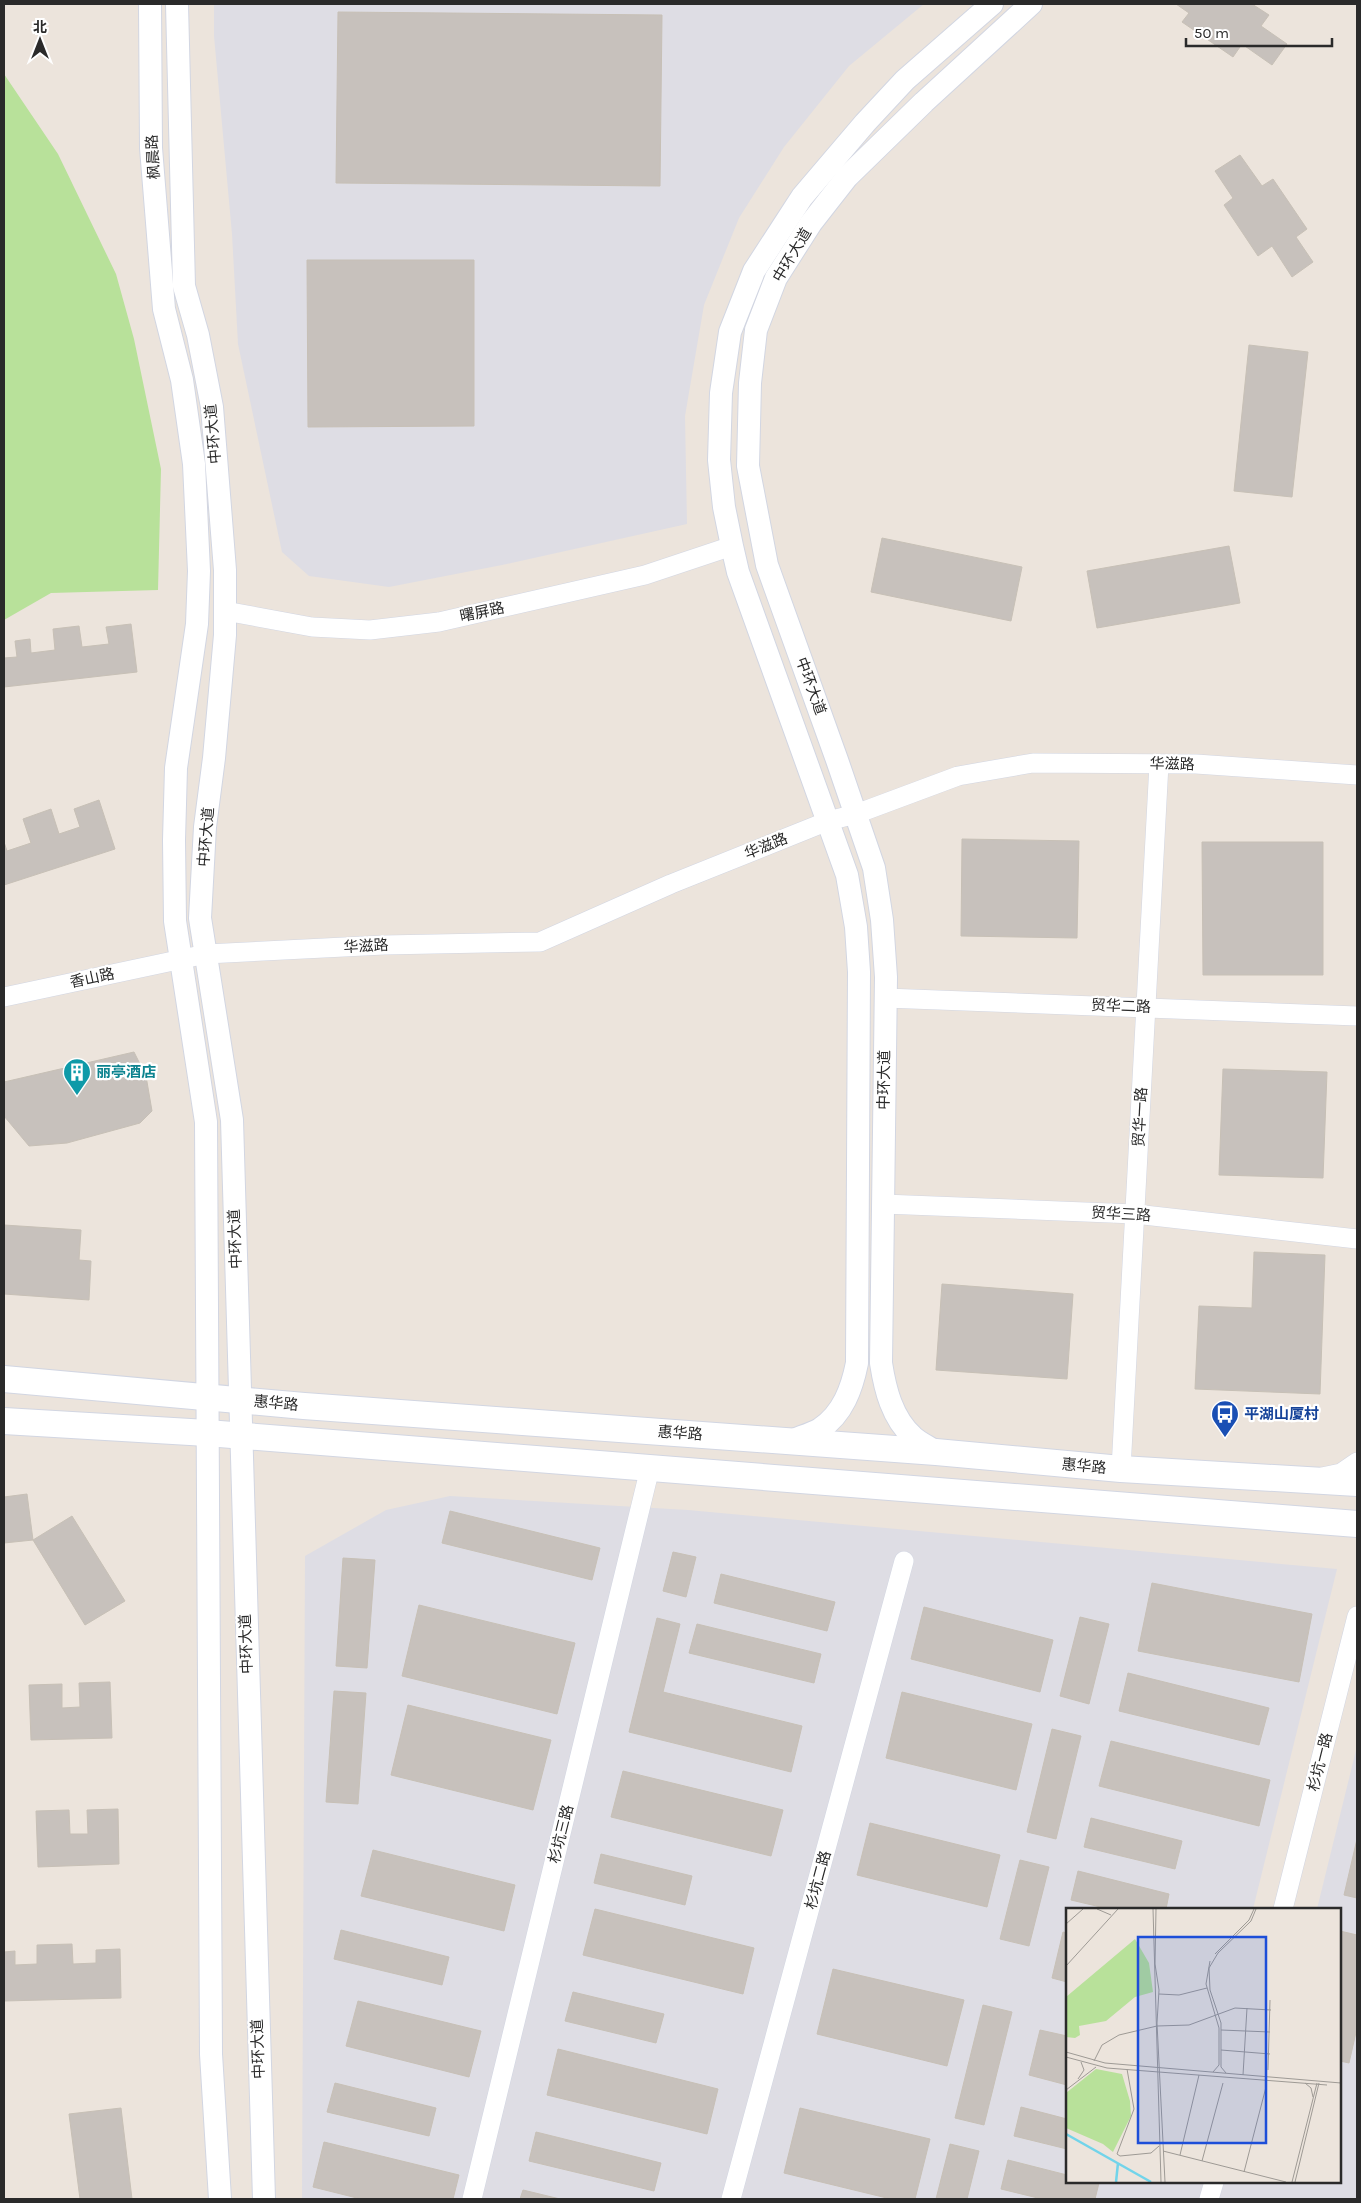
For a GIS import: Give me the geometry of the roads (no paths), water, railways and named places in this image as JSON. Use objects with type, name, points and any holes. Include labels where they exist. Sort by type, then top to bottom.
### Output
[{"type":"main road","name":"惠华路","points":[[4,1379],[240,1400],[936,1452],[1122,1469],[1357,1483]]},
{"type":"main road","points":[[4,1421],[207,1433],[1357,1524]]},
{"type":"street","name":"枫晨路","points":[[150,4],[151,148],[164,310]]},
{"type":"street","name":"枫晨路","points":[[177,4],[184,286]]},
{"type":"street","name":"中环大道","points":[[791,1441],[820,1428],[840,1410],[853,1386],[857,1362],[859,972],[856,927],[847,876],[738,572],[724,507],[719,460],[721,393],[730,332],[754,271],[802,197],[865,123],[906,80],[992,4]]},
{"type":"street","name":"中环大道","points":[[936,1452],[913,1437],[897,1416],[886,1391],[881,1363],[885,998],[883,929],[880,902],[874,868],[856,814],[767,565],[748,466],[750,383],[756,330],[776,278],[812,223],[847,177],[924,102],[1031,4]]},
{"type":"street","name":"中环大道","points":[[184,286],[198,335],[212,407],[225,570],[226,634],[205,827],[200,918],[232,1120],[264,2199]]},
{"type":"street","name":"中环大道","points":[[164,310],[182,380],[194,464],[199,571],[197,624],[176,768],[174,840],[175,903],[181,960],[206,1122],[211,2054],[220,2199]]},
{"type":"street","name":"曙屏路","points":[[226,611],[312,627],[370,630],[439,622],[646,575],[732,546]]},
{"type":"street","name":"华滋路","points":[[181,960],[206,954],[384,945],[540,942],[671,884],[828,821],[856,814],[958,776],[1033,763],[1196,764],[1357,775]]},
{"type":"street","name":"贸华一路","points":[[1122,1469],[1160,764]]},
{"type":"street","name":"香山路","points":[[4,996],[181,960]]},
{"type":"street","name":"贸华二路","points":[[885,998],[1357,1016]]},
{"type":"street","name":"贸华三路","points":[[883,1204],[1135,1214],[1357,1239]]},
{"type":"street","points":[[1313,1480],[1341,1473],[1357,1462]]},
{"type":"street","name":"杉坑三路","points":[[472,2199],[650,1468]]},
{"type":"street","name":"杉坑二路","points":[[731,2199],[904,1561]]},
{"type":"street","name":"杉坑一路","points":[[1283,1908],[1357,1616]]},
{"type":"street","points":[[1209,2199],[1214,2183]]},
{"type":"place","name":"丽亭酒店","points":[[77,1096]]},
{"type":"place","name":"平湖山厦村","points":[[1225,1438]]}]
